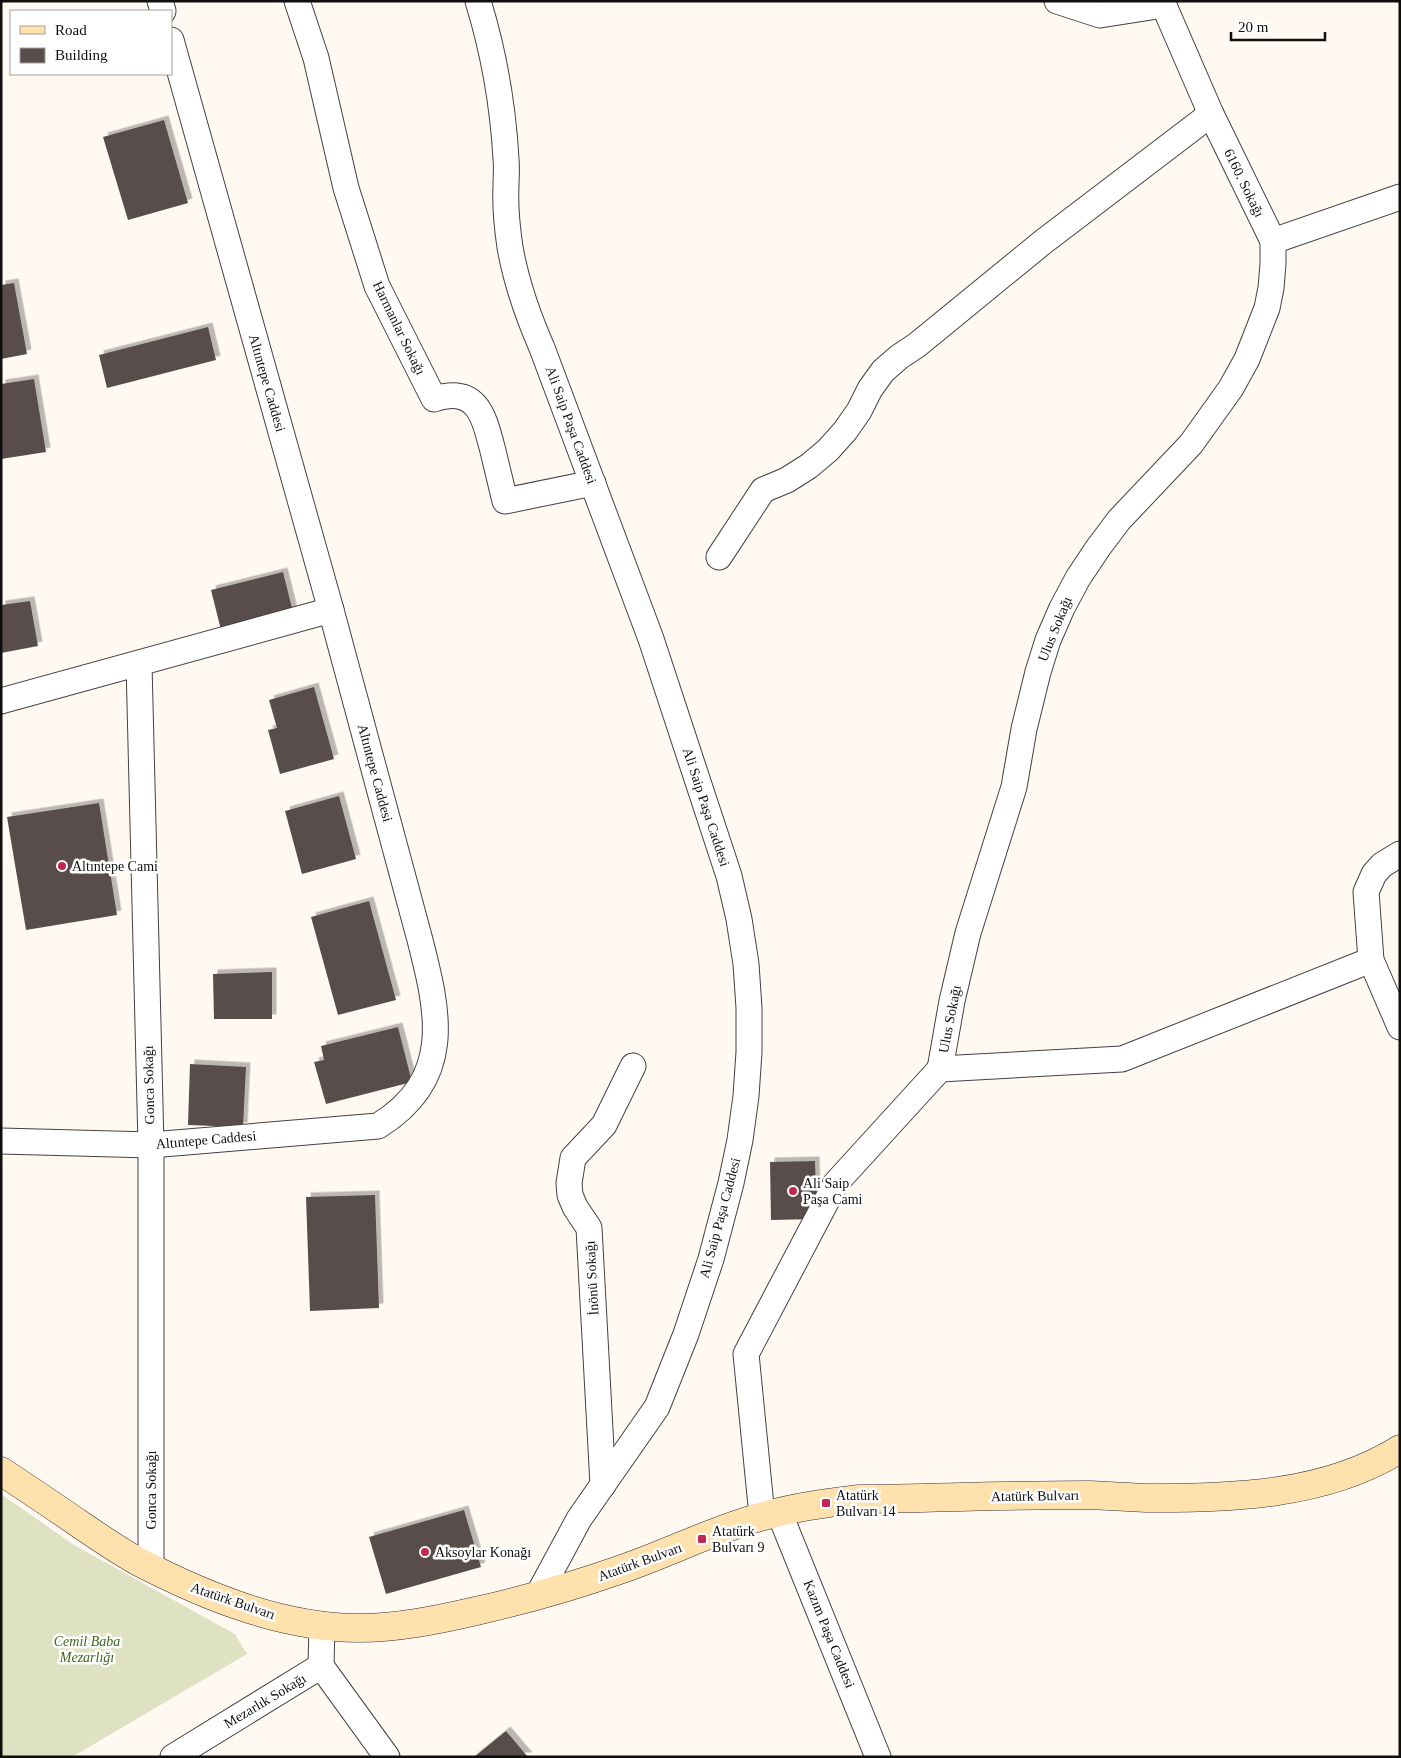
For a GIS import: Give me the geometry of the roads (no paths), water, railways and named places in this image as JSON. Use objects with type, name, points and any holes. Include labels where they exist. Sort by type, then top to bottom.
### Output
[{"type":"main road","name":"Atatürk Bulvarı","points":[[1,1471],[102,1539],[151,1567],[214,1596],[288,1619],[356,1628],[416,1624],[538,1596],[642,1562],[771,1514],[826,1503],[859,1499],[1091,1496],[1146,1498],[1256,1493],[1292,1489],[1328,1481],[1362,1468],[1400,1449]]},
{"type":"street","name":"Harmanlar Sokağı","points":[[297,1],[316,58],[346,188],[377,286],[434,399],[446,395],[458,396],[470,400],[482,414],[505,500],[592,483]]},
{"type":"street","name":"Ali Saip Paşa Caddesi","points":[[478,1],[494,59],[502,110],[506,161],[506,212],[510,247],[518,282],[528,316],[542,348],[651,639],[729,876],[742,937],[749,1008],[747,1088],[740,1140],[711,1259],[686,1334],[657,1407],[580,1519],[538,1596]]},
{"type":"street","points":[[1057,1],[1100,15],[1163,3]]},
{"type":"street","name":"6160. Sokağı","points":[[1163,3],[1211,114],[1273,241]]},
{"type":"street","name":"Altıntepe Caddesi","points":[[1,1141],[151,1145],[378,1126],[407,1105],[427,1076],[433,1057],[436,1037],[430,978],[331,610],[172,44]]},
{"type":"street","points":[[719,557],[763,490],[809,466],[828,450],[859,411],[870,389],[883,371],[1043,242],[1211,114]]},
{"type":"street","points":[[1273,241],[1400,198]]},
{"type":"street","name":"Ulus Sokağı","points":[[940,1069],[952,1001],[968,933],[1014,786],[1024,729],[1048,640],[1078,578],[1098,548],[1119,520],[1191,444],[1231,388],[1246,359],[1267,308],[1272,288],[1273,241]]},
{"type":"street","points":[[1,701],[331,610]]},
{"type":"street","name":"Gonca Sokağı","points":[[139,664],[151,1145],[151,1567]]},
{"type":"street","points":[[1400,854],[1382,865],[1374,874],[1366,892],[1371,960],[1400,1027]]},
{"type":"street","points":[[940,1069],[1122,1060],[1371,960]]},
{"type":"street","name":"İnönü Sokağı","points":[[603,1485],[589,1228],[574,1207],[569,1183],[573,1158],[604,1125],[633,1066]]},
{"type":"street","name":"Kazım Paşa Caddesi","points":[[878,1757],[771,1514],[746,1354],[836,1183],[940,1069]]},
{"type":"street","name":"Mezarlık Sokağı","points":[[174,1757],[322,1666],[322,1625]]},
{"type":"street","points":[[322,1666],[387,1757]]},
{"type":"place","name":"Altıntepe Cami","points":[[62,866]]},
{"type":"place","name":"Ali Saip Paşa Cami","points":[[793,1191]]},
{"type":"place","name":"Atatürk Bulvarı 14","points":[[826,1503]]},
{"type":"place","name":"Atatürk Bulvarı 9","points":[[702,1539]]},
{"type":"place","name":"Aksoylar Konağı","points":[[425,1552]]},
{"type":"park label","name":"Cemil Baba Mezarlığı","points":[[87,1649]]}]
